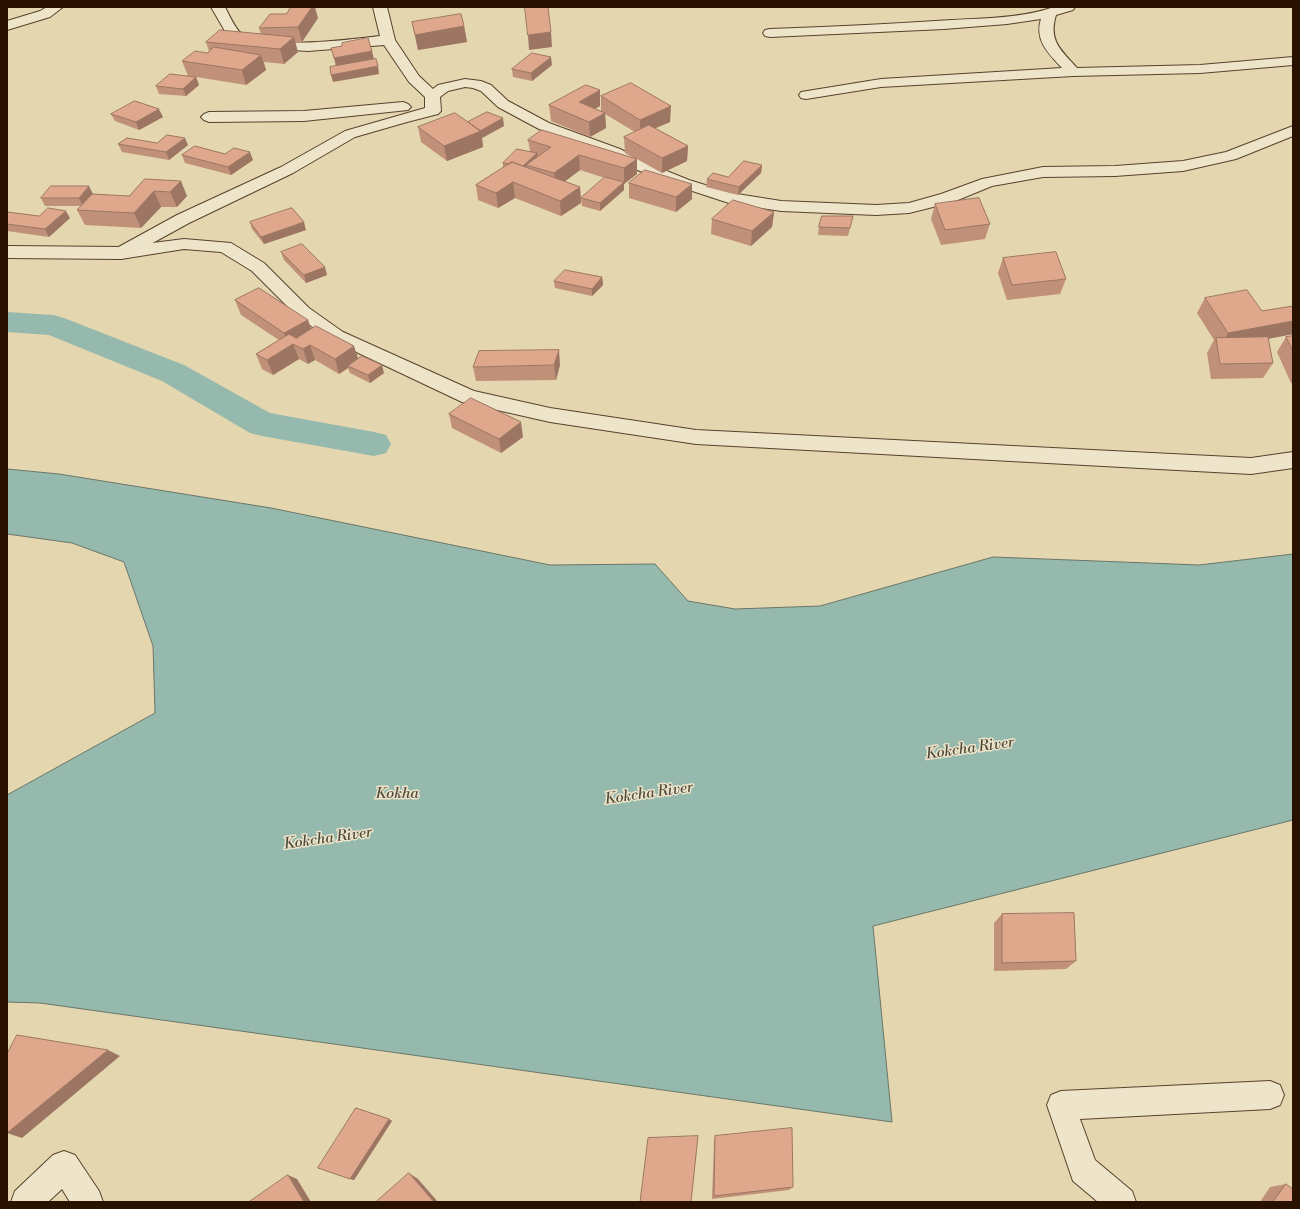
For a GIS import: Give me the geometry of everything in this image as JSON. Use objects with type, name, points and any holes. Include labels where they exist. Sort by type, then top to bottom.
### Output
[{"type":"street","points":[[7,26],[45,14],[56,7]]},
{"type":"street","points":[[218,7],[234,36],[258,44],[308,47],[388,40]]},
{"type":"street","points":[[121,253],[183,219],[287,170],[350,134],[403,118],[433,111],[432,99],[414,79],[388,40],[380,7]]},
{"type":"street","points":[[770,33],[977,23],[1050,13],[1068,7]]},
{"type":"street","points":[[1050,13],[1046,25],[1050,47],[1073,72]]},
{"type":"street","points":[[806,95],[881,83],[1073,72],[1200,69],[1293,61]]},
{"type":"street","points":[[209,117],[304,116],[385,110],[432,99],[443,88],[465,83],[476,84],[486,88],[503,104],[544,126],[614,152],[641,166],[683,183],[729,198],[781,206],[876,210],[908,208],[947,198],[988,182],[1043,172],[1115,171],[1183,166],[1230,156],[1293,131]]},
{"type":"street","points":[[7,252],[121,253],[184,244],[224,247],[258,267],[303,312],[337,336],[469,397],[550,415],[696,437],[1251,466],[1293,460]]},
{"type":"street","points":[[1121,1202],[1084,1170],[1061,1105],[1270,1095]]},
{"type":"street","points":[[26,1202],[64,1166],[88,1202]]},
{"type":"water","name":"Kokha","points":[[7,469],[59,474],[271,508],[550,565],[655,564],[688,601],[735,609],[820,606],[993,557],[1199,565],[1293,554],[1293,820],[873,926],[892,1122],[40,1003],[7,1002],[7,795],[155,713],[153,646],[124,562],[72,543],[7,534]]},
{"type":"building","points":[[291,7],[312,7],[298,27],[259,28],[270,14],[286,14]]},
{"type":"building","points":[[525,7],[548,7],[551,32],[528,35]]},
{"type":"building","points":[[461,14],[464,26],[415,35],[412,22]]},
{"type":"building","points":[[220,30],[294,37],[280,49],[206,42]]},
{"type":"building","points":[[368,38],[372,51],[334,58],[331,48],[342,46],[342,43]]},
{"type":"building","points":[[214,47],[261,55],[242,70],[182,61],[195,51],[207,53]]},
{"type":"building","points":[[532,53],[551,57],[531,73],[512,69]]},
{"type":"building","points":[[376,59],[378,66],[331,75],[330,67]]},
{"type":"building","points":[[170,74],[196,77],[183,89],[156,86]]},
{"type":"building","points":[[631,83],[671,106],[640,120],[601,96]]},
{"type":"building","points":[[586,85],[600,90],[579,102],[605,113],[589,122],[549,105]]},
{"type":"building","points":[[135,101],[159,109],[136,122],[111,114]]},
{"type":"building","points":[[487,112],[503,118],[480,131],[468,122]]},
{"type":"building","points":[[455,113],[481,131],[444,146],[418,127]]},
{"type":"building","points":[[649,125],[688,146],[662,158],[624,137]]},
{"type":"building","points":[[542,130],[637,159],[624,168],[579,155],[554,173],[526,165],[551,147],[528,140]]},
{"type":"building","points":[[167,135],[185,138],[166,152],[118,144],[127,138],[157,143]]},
{"type":"building","points":[[195,146],[225,154],[234,148],[250,152],[228,167],[182,155]]},
{"type":"building","points":[[517,149],[537,153],[523,166],[512,162],[510,164],[503,163]]},
{"type":"building","points":[[744,161],[762,165],[739,187],[707,179],[713,173],[728,177]]},
{"type":"building","points":[[512,162],[580,187],[560,201],[513,182],[496,193],[476,185]]},
{"type":"building","points":[[645,170],[692,184],[676,197],[629,183]]},
{"type":"building","points":[[605,177],[624,182],[600,203],[581,198]]},
{"type":"building","points":[[145,179],[181,181],[170,192],[154,191],[134,213],[77,210],[92,194],[129,196]]},
{"type":"building","points":[[51,186],[89,186],[79,198],[41,198]]},
{"type":"building","points":[[979,198],[990,224],[945,230],[935,204]]},
{"type":"building","points":[[733,200],[774,212],[752,231],[712,219]]},
{"type":"building","points":[[48,208],[66,211],[45,229],[7,224],[7,212],[39,216]]},
{"type":"building","points":[[292,208],[304,222],[261,237],[250,222]]},
{"type":"building","points":[[822,216],[853,216],[850,228],[819,227]]},
{"type":"building","points":[[302,244],[325,267],[304,275],[281,252]]},
{"type":"building","points":[[1056,252],[1066,279],[1012,285],[1003,258]]},
{"type":"building","points":[[565,270],[602,277],[592,289],[554,281]]},
{"type":"building","points":[[259,288],[308,320],[284,333],[235,300]]},
{"type":"building","points":[[1247,290],[1262,311],[1293,306],[1293,321],[1228,333],[1205,298]]},
{"type":"building","points":[[316,326],[354,346],[335,359],[310,345],[303,349],[293,344],[267,360],[256,354],[289,334],[296,338]]},
{"type":"building","points":[[1293,336],[1293,351],[1286,337]]},
{"type":"building","points":[[1268,337],[1273,363],[1220,364],[1216,338]]},
{"type":"building","points":[[559,350],[554,365],[473,367],[479,351]]},
{"type":"building","points":[[362,356],[382,365],[368,375],[348,366]]},
{"type":"building","points":[[471,398],[521,422],[499,439],[449,414]]},
{"type":"building","points":[[1074,913],[1076,961],[1002,963],[1002,914]]},
{"type":"building","points":[[17,1035],[108,1050],[7,1133],[7,1054]]},
{"type":"building","points":[[356,1108],[389,1119],[350,1179],[318,1168]]},
{"type":"building","points":[[792,1128],[793,1187],[714,1196],[715,1136]]},
{"type":"building","points":[[698,1136],[691,1202],[640,1202],[648,1138]]},
{"type":"building","points":[[409,1173],[434,1202],[376,1202]]},
{"type":"building","points":[[288,1175],[304,1202],[249,1202]]},
{"type":"building","points":[[1286,1184],[1293,1189],[1293,1202],[1273,1202]]},
{"type":"waterway","points":[[7,322],[53,325],[173,373],[262,424],[374,444]]},
{"type":"water label","name":"Kokcha River","points":[[970,749]]},
{"type":"water label","name":"Kokcha River","points":[[649,794]]},
{"type":"water label","name":"Kokcha River","points":[[328,839]]}]
